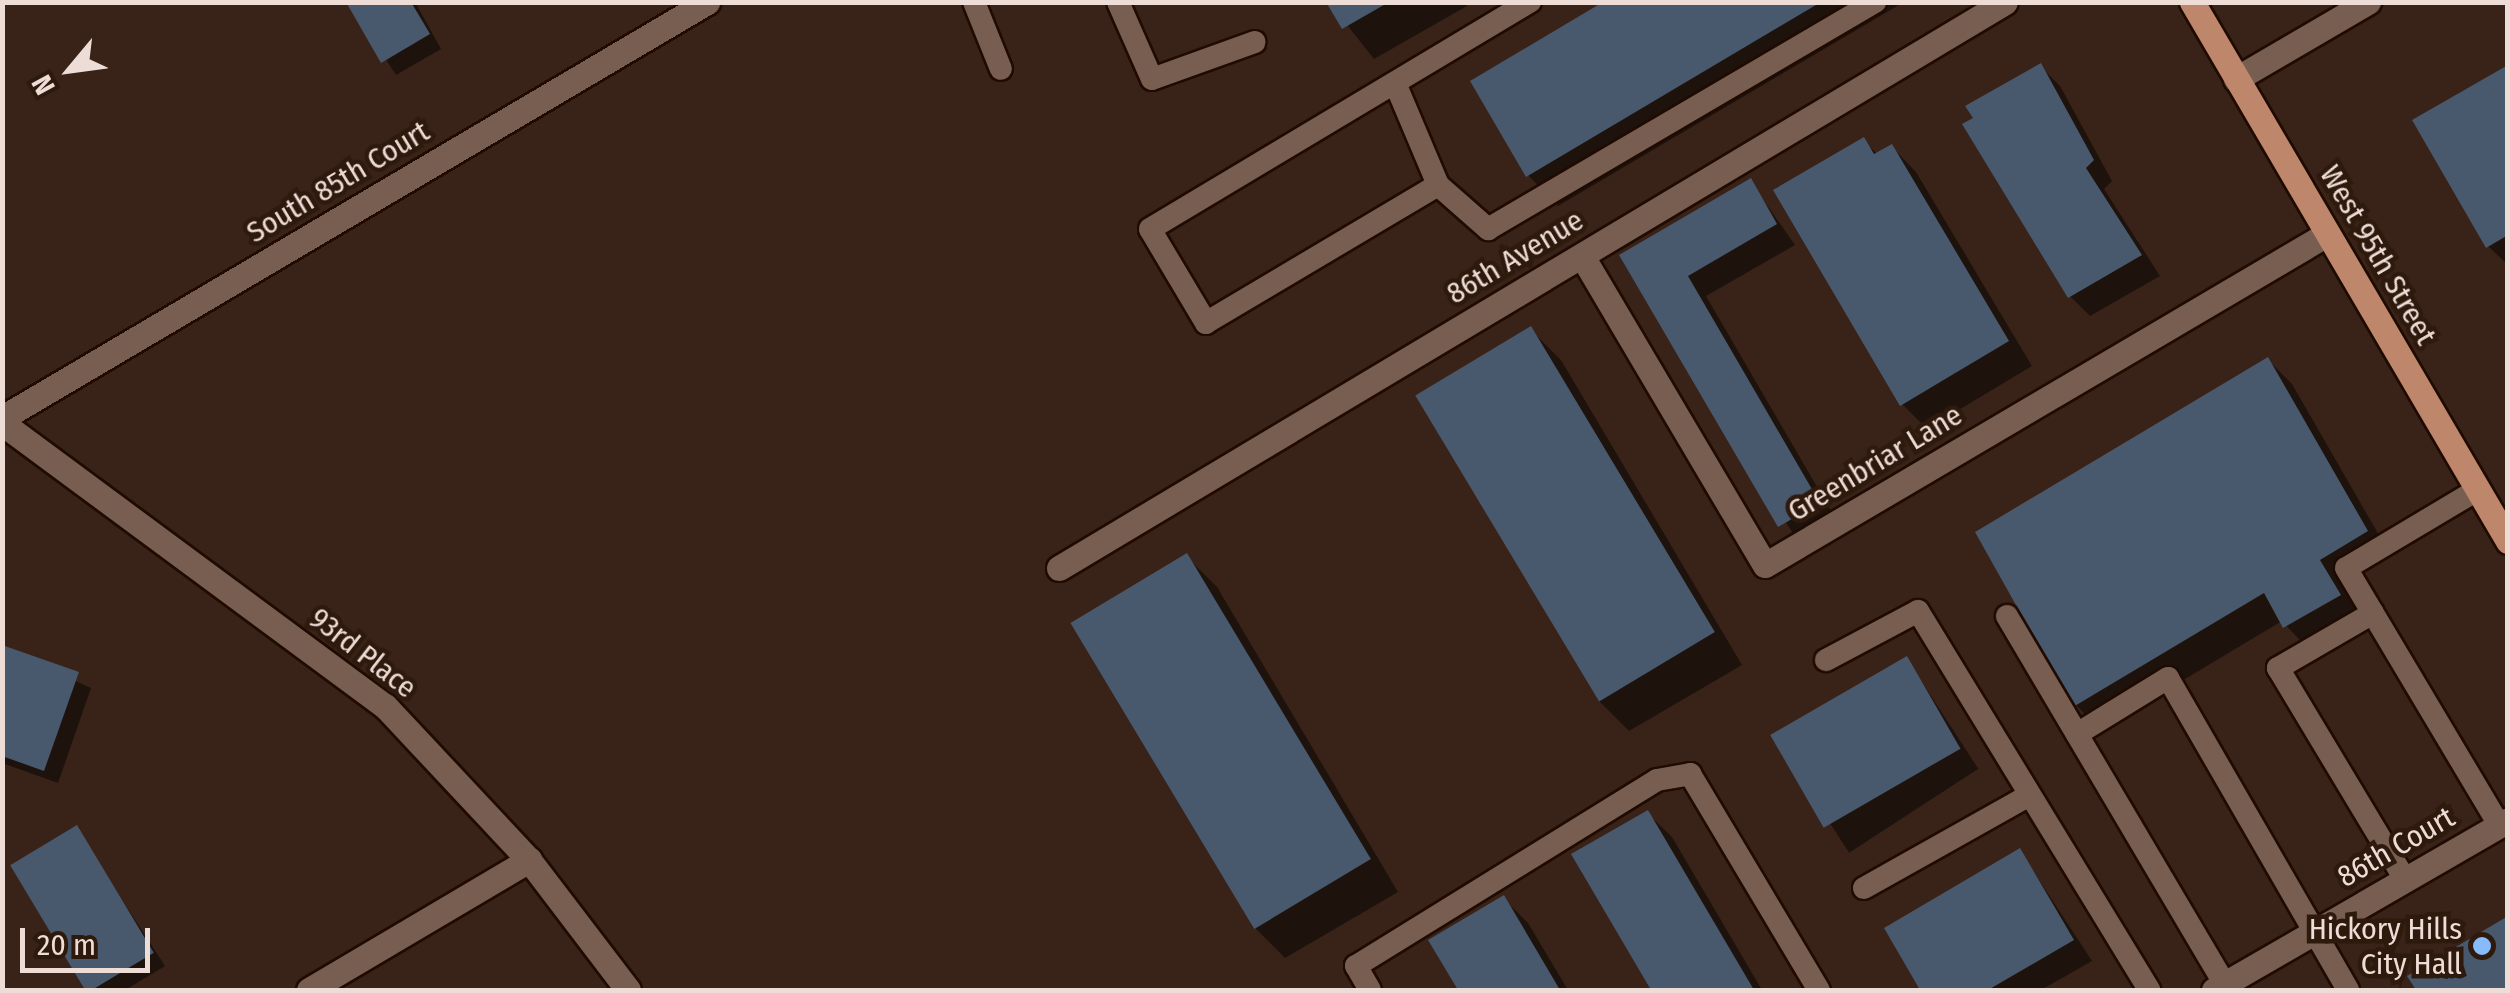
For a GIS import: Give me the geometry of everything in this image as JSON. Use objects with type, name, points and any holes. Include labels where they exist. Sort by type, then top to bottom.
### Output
[{"type":"main road","name":"West 95th Street","points":[[2192,2],[2508,541]]},
{"type":"street","name":"South 85th Court","points":[[2,420],[707,2]]},
{"type":"street","name":"86th Avenue","points":[[1059,568],[2005,2]]},
{"type":"street","points":[[2236,79],[2368,2]]},
{"type":"street","name":"Greenbriar Lane","points":[[1582,256],[1765,566],[2328,234]]},
{"type":"street","name":"93rd Place","points":[[2,420],[384,706],[529,860],[628,990]]},
{"type":"street","name":"86th Court","points":[[2219,987],[2503,822]]},
{"type":"street","points":[[310,990],[529,860]]},
{"type":"lane","points":[[974,2],[1001,69]]},
{"type":"lane","points":[[1118,2],[1152,79],[1255,42]]},
{"type":"lane","points":[[1438,185],[1206,323],[1150,228],[1530,2]]},
{"type":"lane","points":[[1394,83],[1438,185],[1488,228],[1875,2]]},
{"type":"lane","points":[[2478,490],[2346,568],[2503,822]]},
{"type":"lane","points":[[1826,660],[1918,611],[2149,990]]},
{"type":"lane","points":[[2373,613],[2278,668],[2406,879]]},
{"type":"lane","points":[[2007,616],[2219,987]]},
{"type":"lane","points":[[2077,734],[2168,678],[2348,990]]},
{"type":"lane","points":[[1370,990],[1356,966],[1657,780],[1690,774],[1819,990]]},
{"type":"lane","points":[[1864,888],[2030,795]]},
{"type":"building","points":[[346,2],[411,2],[430,34],[381,63]]},
{"type":"building","points":[[1326,2],[1389,2],[1342,29]]},
{"type":"building","points":[[1603,2],[1821,2],[1526,177],[1470,81]]},
{"type":"building","points":[[2041,63],[2094,160],[2086,168],[2142,255],[2068,298],[1962,124],[1973,118],[1965,106]]},
{"type":"building","points":[[2508,65],[2508,235],[2486,248],[2412,120]]},
{"type":"building","points":[[1864,137],[1874,154],[1892,144],[2009,341],[1900,406],[1773,190]]},
{"type":"building","points":[[1751,178],[1777,224],[1688,276],[1820,503],[1778,527],[1619,255]]},
{"type":"building","points":[[1531,326],[1715,632],[1599,702],[1415,396]]},
{"type":"building","points":[[2268,357],[2368,531],[2320,560],[2341,595],[2283,628],[2264,593],[2073,707],[1975,532]]},
{"type":"building","points":[[1187,553],[1371,859],[1254,929],[1070,623]]},
{"type":"building","points":[[2,645],[79,672],[44,771],[2,756]]},
{"type":"building","points":[[1907,656],[1960,749],[1824,828],[1770,735]]},
{"type":"building","points":[[1648,810],[1754,990],[1651,990],[1571,854]]},
{"type":"building","points":[[77,825],[154,953],[92,990],[85,990],[10,865]]},
{"type":"building","points":[[2020,848],[2074,940],[1988,990],[1920,990],[1884,928]]},
{"type":"building","points":[[1504,895],[1560,990],[1458,990],[1428,940]]},
{"type":"building","name":"Hickory Hills City Hall","points":[[2508,916],[2508,990],[2416,990],[2407,976]]},
{"type":"place","name":"Hickory Hills City Hall","points":[[2482,946]]}]
